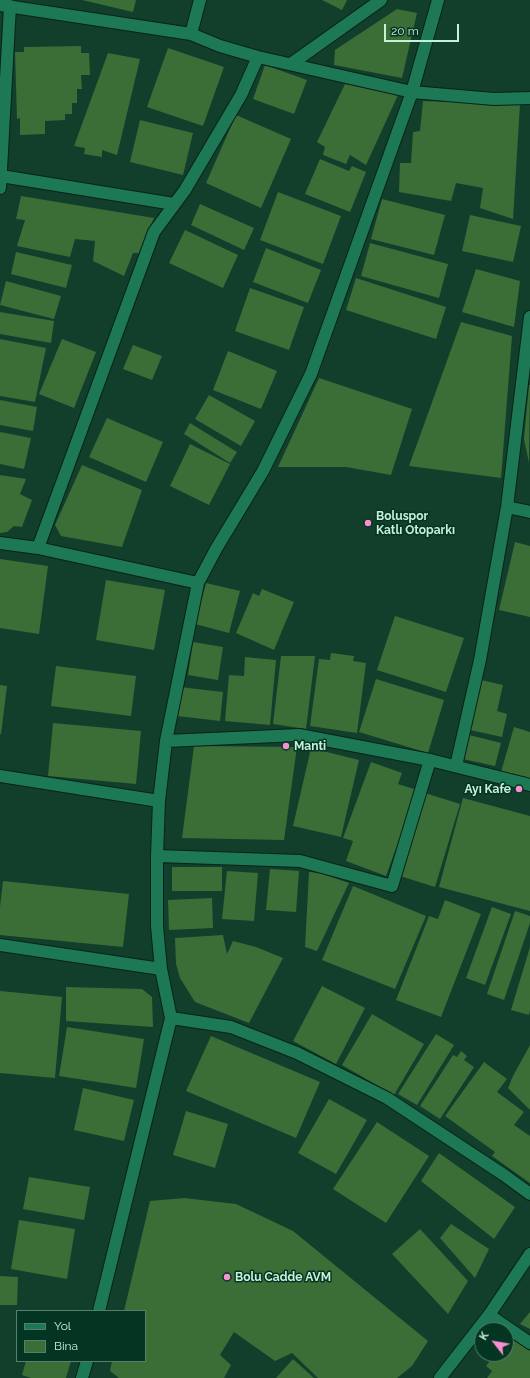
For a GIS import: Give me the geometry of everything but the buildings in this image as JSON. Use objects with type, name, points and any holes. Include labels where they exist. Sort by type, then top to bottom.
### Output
[{"type":"street","points":[[191,34],[200,0]]},
{"type":"street","points":[[291,64],[381,0]]},
{"type":"street","points":[[99,1310],[171,1018],[162,969],[157,926],[159,801],[166,741],[198,583],[216,548],[263,471],[311,374],[412,92],[438,0]]},
{"type":"street","points":[[174,204],[1,182],[5,5],[33,5],[191,34],[220,46],[258,57],[412,92],[494,99],[530,98]]},
{"type":"street","points":[[38,548],[154,232],[185,190],[241,95],[258,57]]},
{"type":"street","points":[[456,766],[480,660],[506,507],[530,317]]},
{"type":"street","points":[[506,507],[530,512]]},
{"type":"street","points":[[0,543],[38,548],[198,583]]},
{"type":"street","points":[[166,741],[299,735],[430,760],[530,785]]},
{"type":"street","points":[[157,856],[300,861],[392,886],[430,760]]},
{"type":"street","points":[[0,776],[159,801]]},
{"type":"street","points":[[0,945],[162,969]]},
{"type":"street","points":[[171,1018],[231,1026],[297,1054],[387,1098],[504,1175],[530,1194]]},
{"type":"street","points":[[440,1378],[489,1316],[530,1254]]},
{"type":"street","points":[[489,1316],[530,1343]]},
{"type":"street","points":[[82,1378],[87,1362]]},
{"type":"place","name":"Boluspor Katlı Otoparkı","points":[[368,523]]},
{"type":"place","name":"Manti","points":[[286,746]]},
{"type":"place","name":"Ayı Kafe","points":[[519,789]]},
{"type":"place","name":"Bolu Cadde AVM","points":[[227,1277]]}]
